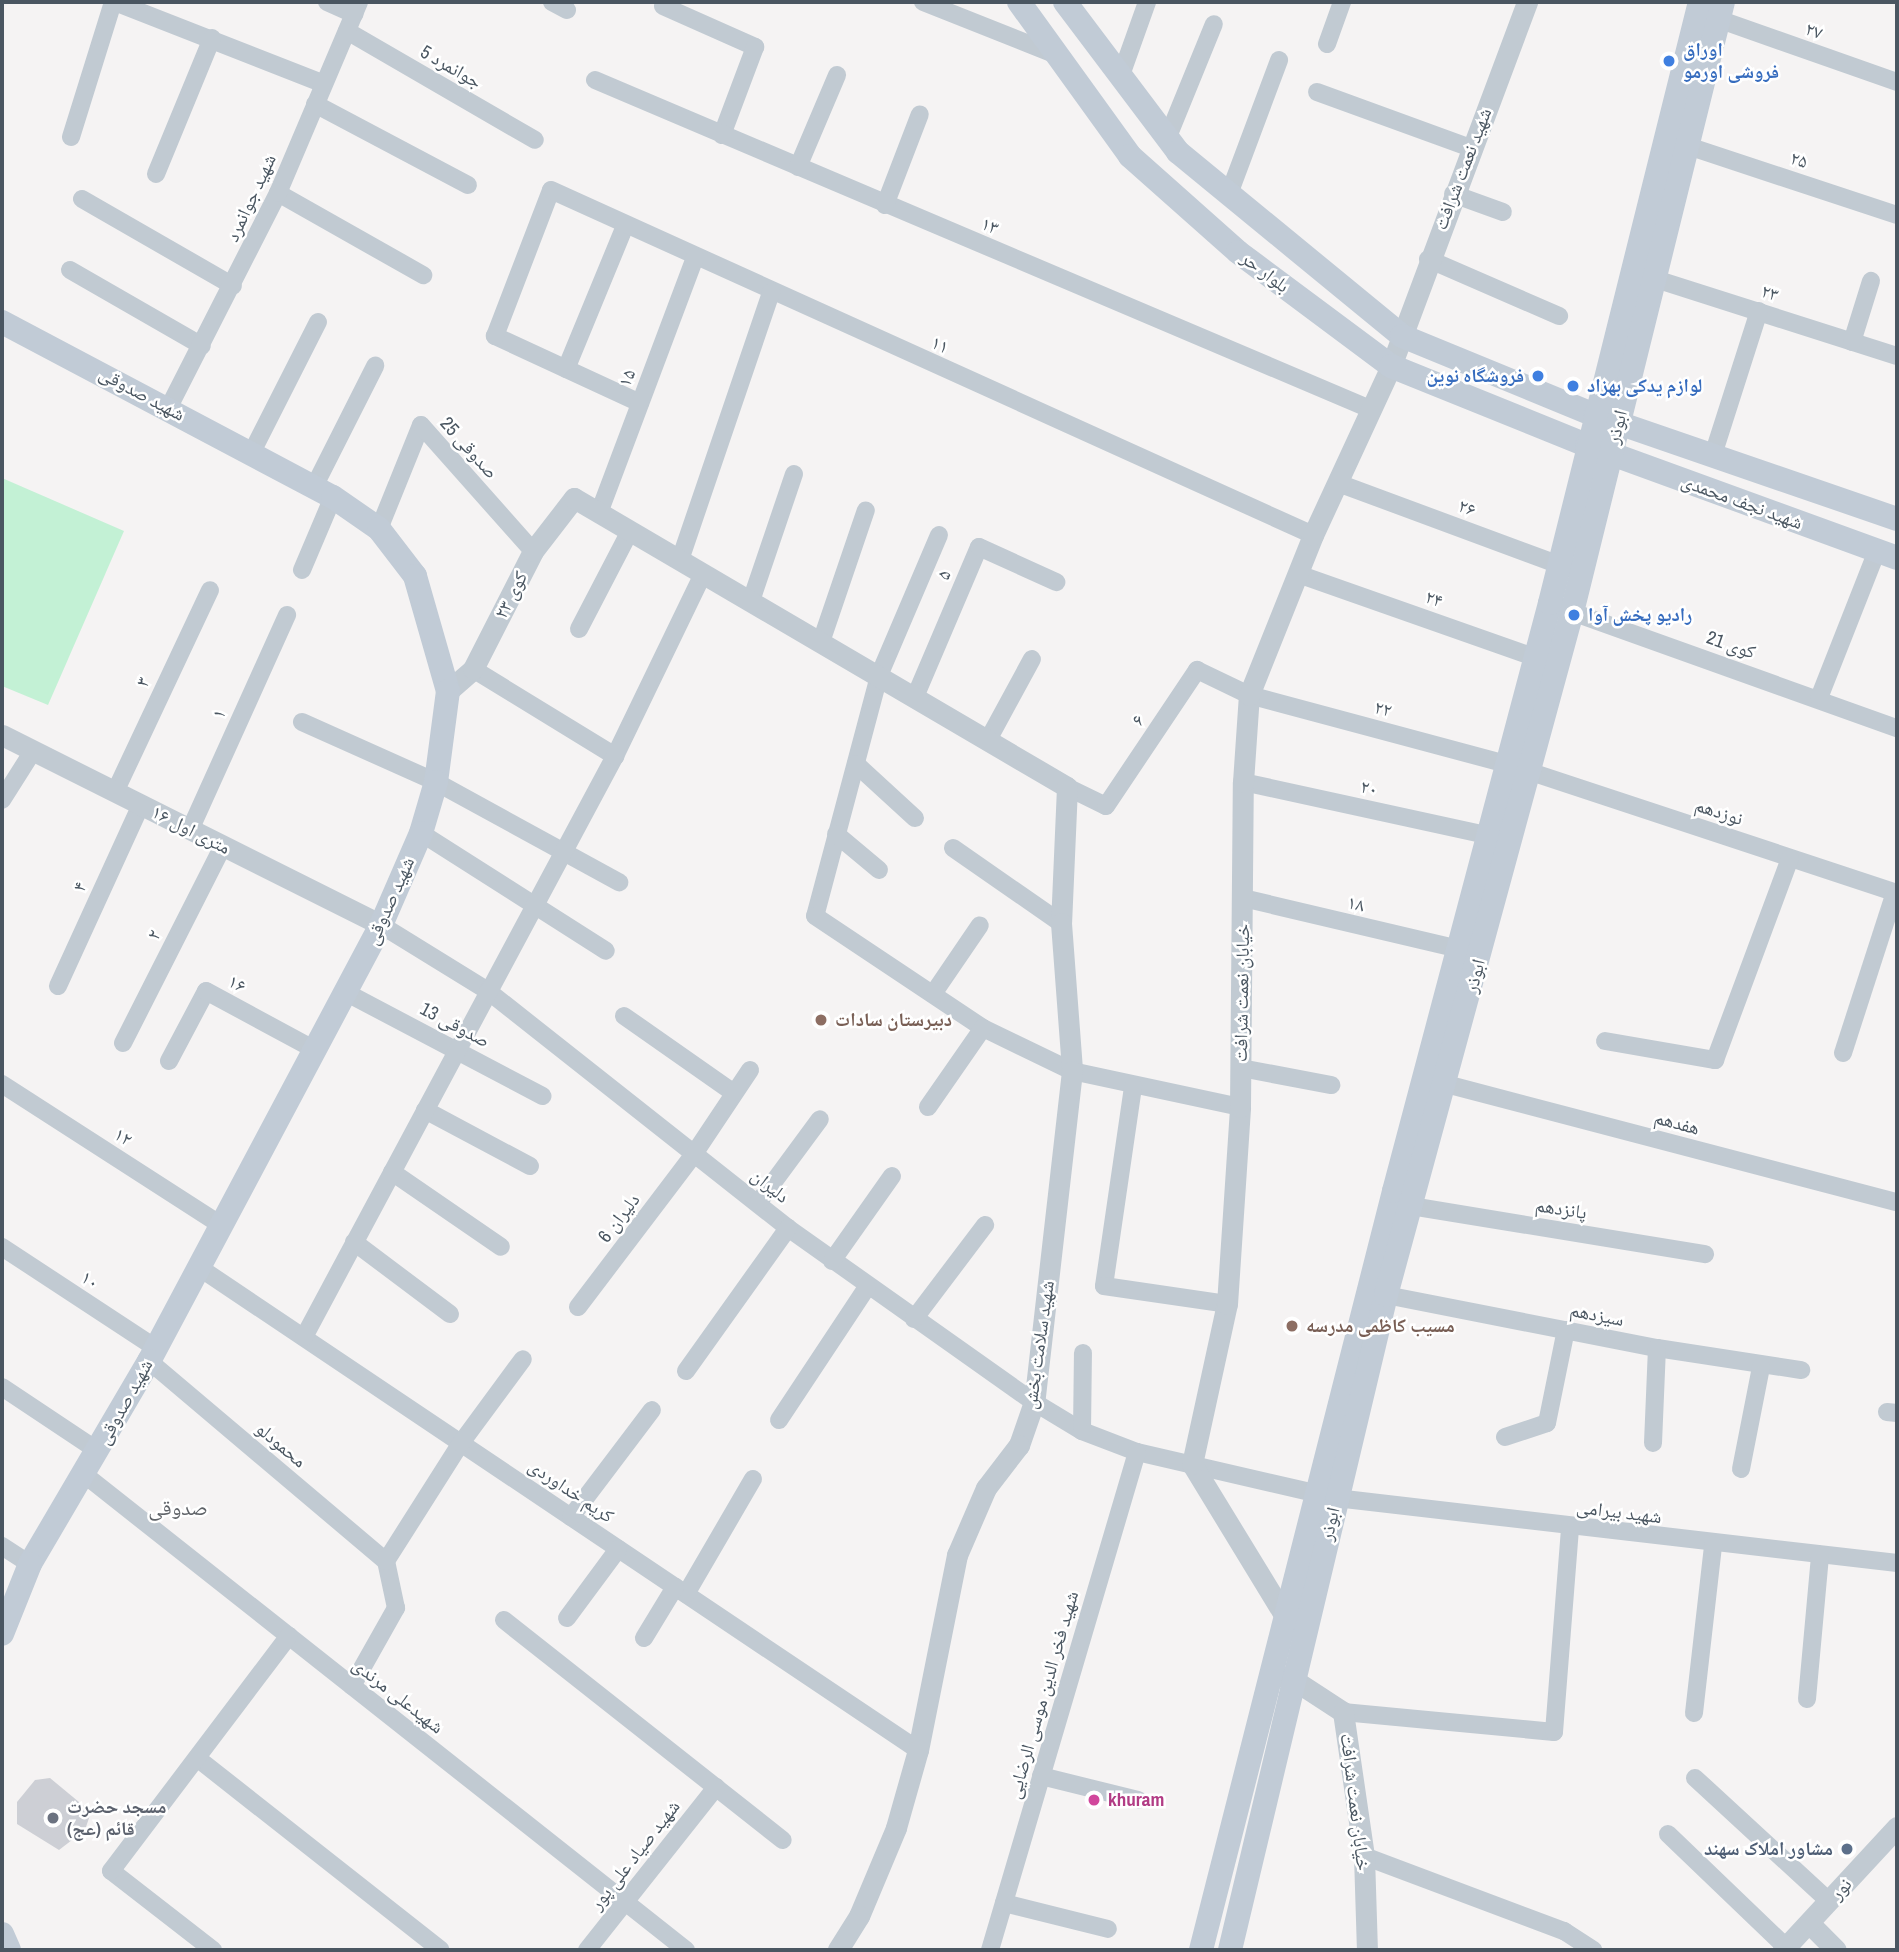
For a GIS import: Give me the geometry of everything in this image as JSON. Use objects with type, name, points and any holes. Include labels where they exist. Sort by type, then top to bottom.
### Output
[{"type":"main road","name":"بلوار حر","points":[[1019,2],[1130,156],[1238,252],[1391,366],[1599,449]]},
{"type":"main road","name":"بلوار حر","points":[[1065,2],[1167,139],[1229,194],[1402,336],[1595,415]]},
{"type":"main road","name":"ابوذر","points":[[1599,449],[1619,422],[1657,279],[1688,145],[1699,46],[1700,2]]},
{"type":"main road","name":"ابوذر","points":[[1201,1950],[1284,1677],[1286,1618],[1326,1496],[1446,1084],[1517,767],[1561,608],[1599,449],[1595,415],[1632,272],[1699,46],[1720,11]]},
{"type":"main road","name":"شهید صدوقی","points":[[2,322],[169,407],[324,492],[379,528],[415,576],[448,691],[436,782],[421,833],[381,925],[317,1051],[200,1268],[85,1475],[30,1564],[2,1634]]},
{"type":"main road","name":"شهید نجف محمدی","points":[[1595,415],[1897,519]]},
{"type":"main road","name":"شهید نجف محمدی","points":[[1599,449],[1887,554]]},
{"type":"main road","name":"ابوذر","points":[[1230,1950],[1284,1677],[1458,950],[1486,835],[1517,767]]},
{"type":"main road","points":[[2,1934],[9,1950]]},
{"type":"street","points":[[71,137],[114,2],[323,83]]},
{"type":"street","name":"جوانمرد 5","points":[[327,2],[353,15],[534,139]]},
{"type":"street","points":[[923,2],[1058,55]]},
{"type":"street","points":[[1120,78],[1147,2]]},
{"type":"street","points":[[1327,44],[1342,2]]},
{"type":"street","name":"شهید نعمت شرافت","points":[[1391,366],[1428,260],[1527,2]]},
{"type":"street","points":[[663,6],[755,47],[722,135]]},
{"type":"street","name":"۲۷","points":[[1720,11],[1897,82]]},
{"type":"street","name":"شهید جوانمرد","points":[[169,407],[233,286],[278,193],[353,15]]},
{"type":"street","points":[[1167,139],[1214,24]]},
{"type":"street","points":[[156,174],[212,38]]},
{"type":"street","points":[[1229,194],[1279,60]]},
{"type":"street","points":[[798,167],[837,75]]},
{"type":"street","name":"۱۳","points":[[595,80],[1370,409]]},
{"type":"street","points":[[1317,92],[1471,148]]},
{"type":"street","points":[[315,104],[468,185]]},
{"type":"street","points":[[885,205],[920,114]]},
{"type":"street","name":"۲۵","points":[[1688,145],[1897,215]]},
{"type":"street","name":"۱۱","points":[[566,369],[495,336],[551,190],[625,226],[1313,536]]},
{"type":"street","points":[[278,193],[423,275]]},
{"type":"street","points":[[1453,194],[1503,212]]},
{"type":"street","points":[[82,200],[233,286]]},
{"type":"street","points":[[625,226],[566,369],[640,402]]},
{"type":"street","name":"۱۵","points":[[599,513],[695,257]]},
{"type":"street","points":[[1428,260],[1559,316]]},
{"type":"street","points":[[70,270],[202,346]]},
{"type":"street","name":"۲۳","points":[[1632,272],[1896,356]]},
{"type":"street","points":[[1852,342],[1871,281]]},
{"type":"street","points":[[680,560],[771,292]]},
{"type":"street","points":[[1713,454],[1759,311]]},
{"type":"street","points":[[251,454],[318,322]]},
{"type":"street","points":[[302,570],[324,492],[374,366]]},
{"type":"street","name":"خیابان نعمت شرافت","points":[[1192,1464],[1227,1304],[1240,1107],[1243,782],[1249,695],[1313,536],[1391,366]]},
{"type":"street","name":"صدوقی 25","points":[[379,528],[421,425],[533,551]]},
{"type":"street","points":[[751,601],[794,474]]},
{"type":"street","name":"۲۶","points":[[1338,483],[1571,569]]},
{"type":"street","name":"کوی ۲۳","points":[[448,691],[473,669],[533,551],[574,498],[599,513]]},
{"type":"street","points":[[821,642],[866,510]]},
{"type":"street","points":[[599,513],[1068,787]]},
{"type":"street","points":[[579,629],[630,531]]},
{"type":"street","points":[[939,535],[879,676],[815,916],[983,1028],[1072,1071],[1133,1087],[1240,1107]]},
{"type":"street","name":"۵","points":[[915,697],[979,547],[1056,582]]},
{"type":"street","points":[[1819,698],[1887,554]]},
{"type":"street","points":[[304,1337],[615,756],[703,573]]},
{"type":"street","name":"۲۴","points":[[1298,574],[1546,661]]},
{"type":"street","name":"۳","points":[[115,792],[209,590]]},
{"type":"street","name":"کوی 21","points":[[1561,608],[1897,728]]},
{"type":"street","name":"۱","points":[[190,830],[287,615]]},
{"type":"street","points":[[988,740],[1032,659]]},
{"type":"street","points":[[473,669],[615,756]]},
{"type":"street","name":"۶","points":[[1068,787],[1106,806],[1197,670],[1249,695]]},
{"type":"street","name":"۲۲","points":[[1249,695],[1517,767]]},
{"type":"street","points":[[302,722],[436,782],[619,882]]},
{"type":"street","name":"۱۶ متری اول","points":[[2,735],[381,925]]},
{"type":"street","points":[[2,800],[33,751]]},
{"type":"street","points":[[856,764],[915,818]]},
{"type":"street","name":"نوزدهم","points":[[1517,767],[1896,892]]},
{"type":"street","name":"۲۰","points":[[1243,782],[1486,835]]},
{"type":"street","name":"شهید سلامت بخش","points":[[838,1950],[859,1916],[896,1828],[918,1750],[957,1555],[986,1488],[1019,1445],[1034,1402],[1072,1071],[1062,923],[1068,787]]},
{"type":"street","name":"۴","points":[[58,986],[141,805]]},
{"type":"street","points":[[421,833],[606,951]]},
{"type":"street","points":[[836,834],[878,870]]},
{"type":"street","name":"۲","points":[[123,1043],[223,846]]},
{"type":"street","points":[[953,848],[1062,923]]},
{"type":"street","points":[[1605,1041],[1714,1060],[1790,858]]},
{"type":"street","points":[[1843,1053],[1896,892]]},
{"type":"street","name":"۱۸","points":[[1243,898],[1458,950]]},
{"type":"street","name":"دلیران","points":[[381,925],[488,991],[788,1228],[867,1287],[1034,1402],[1082,1431],[1137,1452],[1192,1464]]},
{"type":"street","points":[[933,995],[981,925]]},
{"type":"street","name":"۱۶","points":[[169,1062],[206,991],[317,1051]]},
{"type":"street","name":"صدوقی 13","points":[[347,993],[458,1049],[542,1096]]},
{"type":"street","points":[[624,1016],[734,1093]]},
{"type":"street","points":[[928,1107],[983,1028]]},
{"type":"street","points":[[1241,1068],[1331,1085]]},
{"type":"street","name":"دلیران 6","points":[[578,1307],[694,1154],[750,1070]]},
{"type":"street","name":"۱۲","points":[[2,1084],[222,1226]]},
{"type":"street","name":"هفدهم","points":[[1446,1084],[1897,1202]]},
{"type":"street","points":[[1133,1087],[1104,1286],[1227,1304]]},
{"type":"street","points":[[425,1110],[530,1166]]},
{"type":"street","points":[[758,1203],[820,1119]]},
{"type":"street","points":[[392,1172],[501,1247]]},
{"type":"street","points":[[832,1261],[892,1176]]},
{"type":"street","name":"پانزدهم","points":[[1411,1206],[1705,1254]]},
{"type":"street","points":[[914,1319],[985,1225]]},
{"type":"street","points":[[686,1371],[788,1228]]},
{"type":"street","points":[[354,1242],[450,1314]]},
{"type":"street","name":"۱۰","points":[[2,1247],[152,1355]]},
{"type":"street","name":"کریم خداوردی","points":[[200,1268],[918,1750]]},
{"type":"street","points":[[779,1420],[867,1287]]},
{"type":"street","name":"سیزدهم","points":[[1386,1295],[1761,1367],[1801,1370]]},
{"type":"street","points":[[1505,1437],[1547,1423],[1566,1330]]},
{"type":"street","points":[[1653,1443],[1657,1348]]},
{"type":"street","points":[[1082,1431],[1083,1353]]},
{"type":"street","name":"محمودلو","points":[[152,1355],[386,1561]]},
{"type":"street","points":[[352,1686],[396,1608],[386,1561],[461,1443],[523,1359]]},
{"type":"street","points":[[1741,1469],[1761,1367]]},
{"type":"street","points":[[2,1387],[98,1451]]},
{"type":"street","points":[[571,1517],[652,1410]]},
{"type":"street","name":"شهید فخر الدین موسی الرضایی","points":[[989,1950],[1137,1452]]},
{"type":"street","points":[[1192,1464],[1286,1618]]},
{"type":"street","name":"شهید بیرامی","points":[[1192,1464],[1326,1496],[1713,1545],[1897,1563]]},
{"type":"street","name":"شهیدعلی مرندی","points":[[85,1475],[686,1950]]},
{"type":"street","points":[[644,1638],[681,1591],[753,1479]]},
{"type":"street","points":[[1343,1712],[1553,1732],[1570,1527]]},
{"type":"street","points":[[1694,1713],[1713,1545]]},
{"type":"street","points":[[2,1546],[30,1564]]},
{"type":"street","points":[[567,1618],[618,1549]]},
{"type":"street","points":[[1807,1699],[1820,1555]]},
{"type":"street","points":[[505,1620],[783,1840]]},
{"type":"street","points":[[213,1950],[111,1871],[289,1636]]},
{"type":"street","name":"خیابان نعمت شرافت","points":[[1284,1677],[1343,1712],[1364,1856],[1367,1950]]},
{"type":"street","points":[[197,1758],[441,1950]]},
{"type":"street","points":[[1041,1776],[1138,1800]]},
{"type":"street","points":[[1695,1778],[1830,1902]]},
{"type":"street","name":"شهید صیاد علی پور","points":[[587,1950],[716,1787]]},
{"type":"street","name":"نور","points":[[1784,1949],[1897,1827]]},
{"type":"street","points":[[1668,1834],[1784,1949]]},
{"type":"street","points":[[1364,1856],[1564,1931],[1592,1950]]},
{"type":"street","points":[[1004,1903],[1108,1929]]},
{"type":"street","points":[[1809,1923],[1836,1950]]},
{"type":"green space","points":[[2,478],[124,531],[48,705],[2,686]]},
{"type":"building","name":"مسجد حضرت قائم (عج)","points":[[50,1778],[91,1812],[85,1830],[59,1850],[17,1824],[17,1802],[35,1780]]},
{"type":"place","name":"اوراق فروشی اورمو","points":[[1669,61]]},
{"type":"place","name":"فروشگاه نوین","points":[[1538,376]]},
{"type":"place","name":"لوازم یدکی بهزاد","points":[[1573,386]]},
{"type":"place","name":"رادیو پخش آوا","points":[[1574,615]]},
{"type":"place","name":"دبیرستان سادات","points":[[821,1020]]},
{"type":"place","name":"مسیب کاظمی مدرسه","points":[[1292,1326]]},
{"type":"place","name":"khuram","points":[[1094,1800]]},
{"type":"place","name":"مسجد حضرت قائم (عج)","points":[[53,1818]]},
{"type":"place","name":"مشاور املاک سهند","points":[[1847,1849]]},
{"type":"district","name":"صدوقی","points":[[178,1508]]}]
